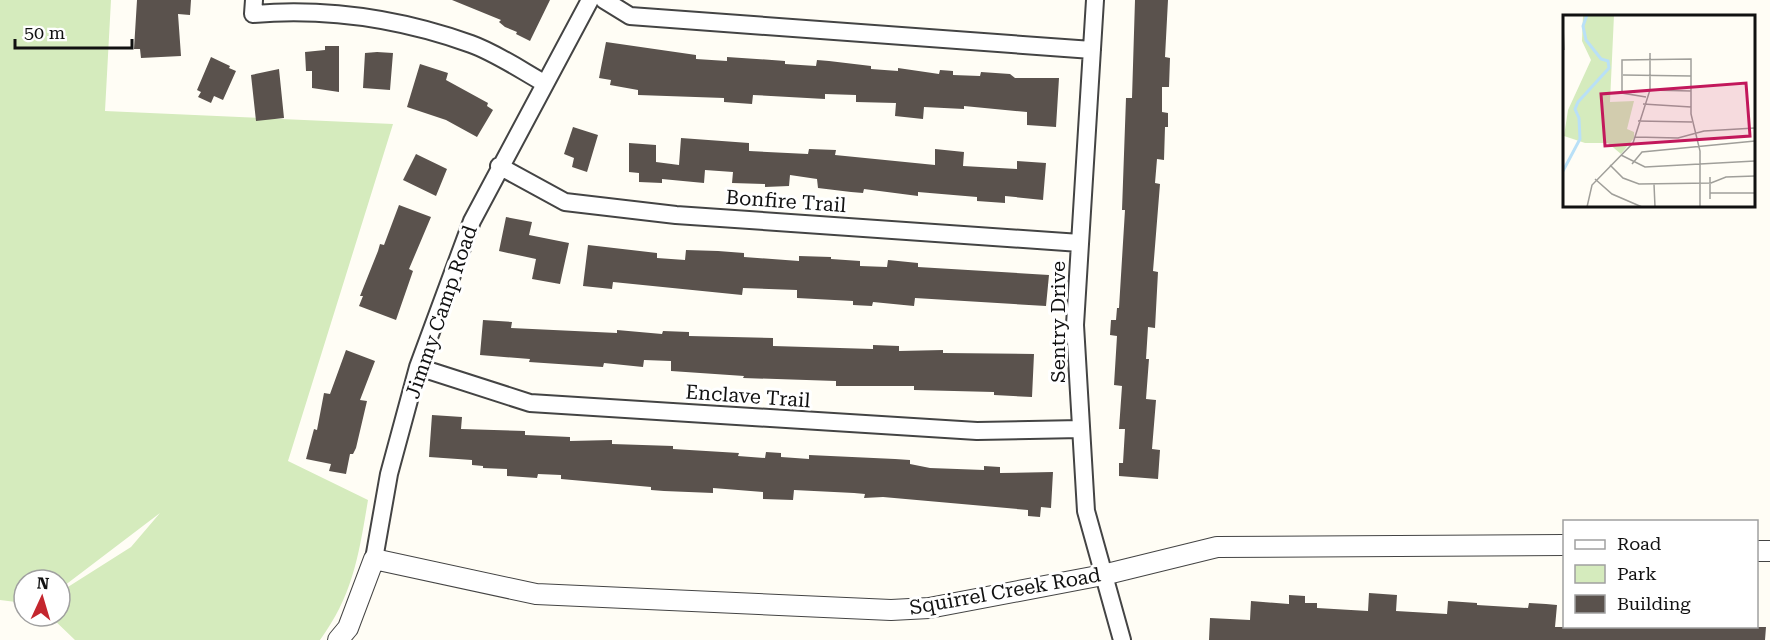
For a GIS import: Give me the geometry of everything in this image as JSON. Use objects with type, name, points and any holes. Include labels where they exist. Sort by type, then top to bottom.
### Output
[{"type":"street","points":[[254,0],[253,14],[288,11],[385,20],[473,44],[544,83]]},
{"type":"street","name":"Jimmy Camp Road","points":[[338,640],[348,628],[374,559],[389,474],[418,367],[472,221],[499,166],[590,0]]},
{"type":"street","points":[[604,0],[630,16],[1092,50]]},
{"type":"street","name":"Sentry Drive","points":[[1095,0],[1075,326],[1086,511],[1122,640]]},
{"type":"street","name":"Bonfire Trail","points":[[499,166],[565,202],[676,215],[1080,243]]},
{"type":"street","name":"Enclave Trail","points":[[418,367],[530,403],[977,431],[1081,429]]},
{"type":"street","name":"Squirrel Creek Road","points":[[374,559],[546,595],[891,610],[929,608],[1104,575],[1217,547],[1563,546]]},
{"type":"green space","points":[[0,0],[111,0],[105,111],[393,124],[288,461],[368,500],[353,573],[340,607],[320,640],[75,640],[62,628],[72,628],[72,584],[131,547],[160,513],[72,580],[72,568],[12,568],[12,602],[0,600]]},
{"type":"building","points":[[137,0],[191,0],[190,15],[178,14],[181,56],[141,58],[140,49],[134,49]]},
{"type":"building","points":[[452,0],[550,0],[530,41],[505,27],[499,22],[501,20]]},
{"type":"building","points":[[1135,0],[1168,0],[1165,57],[1170,58],[1169,87],[1162,87],[1162,112],[1168,113],[1168,127],[1165,127],[1164,160],[1157,159],[1155,183],[1160,184],[1153,271],[1158,272],[1155,328],[1148,327],[1146,359],[1149,359],[1146,399],[1156,400],[1152,449],[1160,450],[1158,479],[1119,476],[1119,463],[1123,463],[1125,429],[1119,429],[1122,386],[1114,385],[1117,336],[1110,335],[1111,320],[1116,320],[1117,308],[1119,308],[1125,210],[1122,210],[1126,98],[1132,98]]},
{"type":"building","points":[[606,42],[696,55],[696,59],[727,61],[727,57],[785,61],[785,64],[816,66],[817,60],[871,66],[871,69],[898,71],[898,68],[939,74],[940,70],[953,71],[953,75],[980,76],[981,72],[1010,74],[1015,78],[1059,78],[1056,127],[1027,125],[1027,112],[964,106],[964,109],[924,107],[923,119],[895,116],[896,103],[856,102],[856,95],[825,94],[825,99],[753,95],[752,104],[724,102],[724,98],[638,95],[638,90],[610,85],[611,80],[599,78]]},
{"type":"building","points":[[325,46],[339,46],[339,92],[312,88],[312,71],[306,71],[305,52],[325,50]]},
{"type":"building","points":[[365,53],[393,53],[390,90],[363,88]]},
{"type":"building","points":[[211,57],[236,71],[223,100],[214,96],[211,103],[198,97],[201,92],[197,90]]},
{"type":"building","points":[[420,64],[448,73],[446,80],[488,103],[487,106],[493,110],[477,137],[446,120],[407,107]]},
{"type":"building","points":[[279,69],[284,118],[256,121],[251,75]]},
{"type":"building","points":[[573,127],[598,135],[587,172],[572,167],[574,158],[564,154]]},
{"type":"building","points":[[681,138],[749,143],[749,151],[808,154],[809,149],[836,150],[835,155],[935,165],[935,149],[964,152],[963,166],[1017,169],[1017,161],[1046,163],[1043,200],[1005,196],[1005,203],[977,201],[977,197],[918,192],[918,196],[864,189],[863,193],[851,192],[818,188],[817,179],[790,175],[789,186],[765,187],[765,184],[732,183],[733,172],[705,170],[704,183],[662,179],[662,183],[639,182],[639,173],[629,172],[629,143],[656,145],[656,162],[679,165]]},
{"type":"building","points":[[416,154],[447,169],[436,196],[403,180]]},
{"type":"building","points":[[399,205],[431,217],[409,269],[413,271],[396,320],[359,306],[363,296],[360,296],[380,244],[384,245]]},
{"type":"building","points":[[506,217],[532,222],[529,235],[569,243],[560,284],[532,279],[536,259],[499,251]]},
{"type":"building","points":[[588,245],[657,253],[657,258],[685,260],[686,250],[718,251],[744,253],[744,257],[799,261],[799,256],[831,257],[831,259],[860,261],[860,266],[887,267],[888,260],[918,263],[918,267],[1049,275],[1046,306],[915,298],[914,306],[873,302],[872,306],[853,305],[853,301],[797,298],[797,290],[743,288],[742,295],[613,282],[612,289],[583,286]]},
{"type":"building","points":[[483,320],[512,322],[511,328],[617,333],[617,330],[662,334],[663,331],[689,332],[689,336],[773,338],[773,346],[873,349],[873,345],[899,346],[899,351],[943,350],[943,353],[1034,354],[1032,397],[994,395],[994,392],[914,390],[914,386],[836,386],[836,381],[743,378],[744,376],[671,371],[671,361],[644,360],[643,367],[604,363],[603,367],[529,362],[530,359],[480,355]]},
{"type":"building","points":[[346,350],[375,361],[360,400],[367,401],[356,448],[353,454],[350,454],[346,474],[329,471],[331,464],[306,459],[314,429],[317,430],[324,393],[330,394]]},
{"type":"building","points":[[432,415],[462,417],[461,429],[525,431],[525,435],[570,437],[570,441],[612,440],[612,444],[673,446],[673,449],[739,453],[738,456],[765,458],[766,452],[781,453],[781,457],[809,459],[809,455],[910,460],[910,464],[930,468],[984,470],[984,466],[1000,467],[1000,473],[1053,472],[1051,508],[1041,507],[1040,517],[1028,516],[1028,510],[883,497],[864,498],[865,494],[854,493],[794,490],[793,500],[763,499],[763,492],[713,488],[713,493],[664,491],[651,490],[651,487],[561,479],[561,475],[538,474],[537,478],[507,476],[507,469],[483,468],[483,466],[472,465],[472,460],[429,457]]},
{"type":"building","points":[[1369,593],[1397,595],[1396,611],[1447,614],[1448,601],[1528,608],[1529,603],[1557,605],[1555,627],[1563,628],[1766,627],[1765,640],[1209,640],[1210,618],[1250,620],[1251,601],[1289,604],[1289,595],[1305,596],[1305,603],[1317,603],[1317,608],[1368,611]]}]
